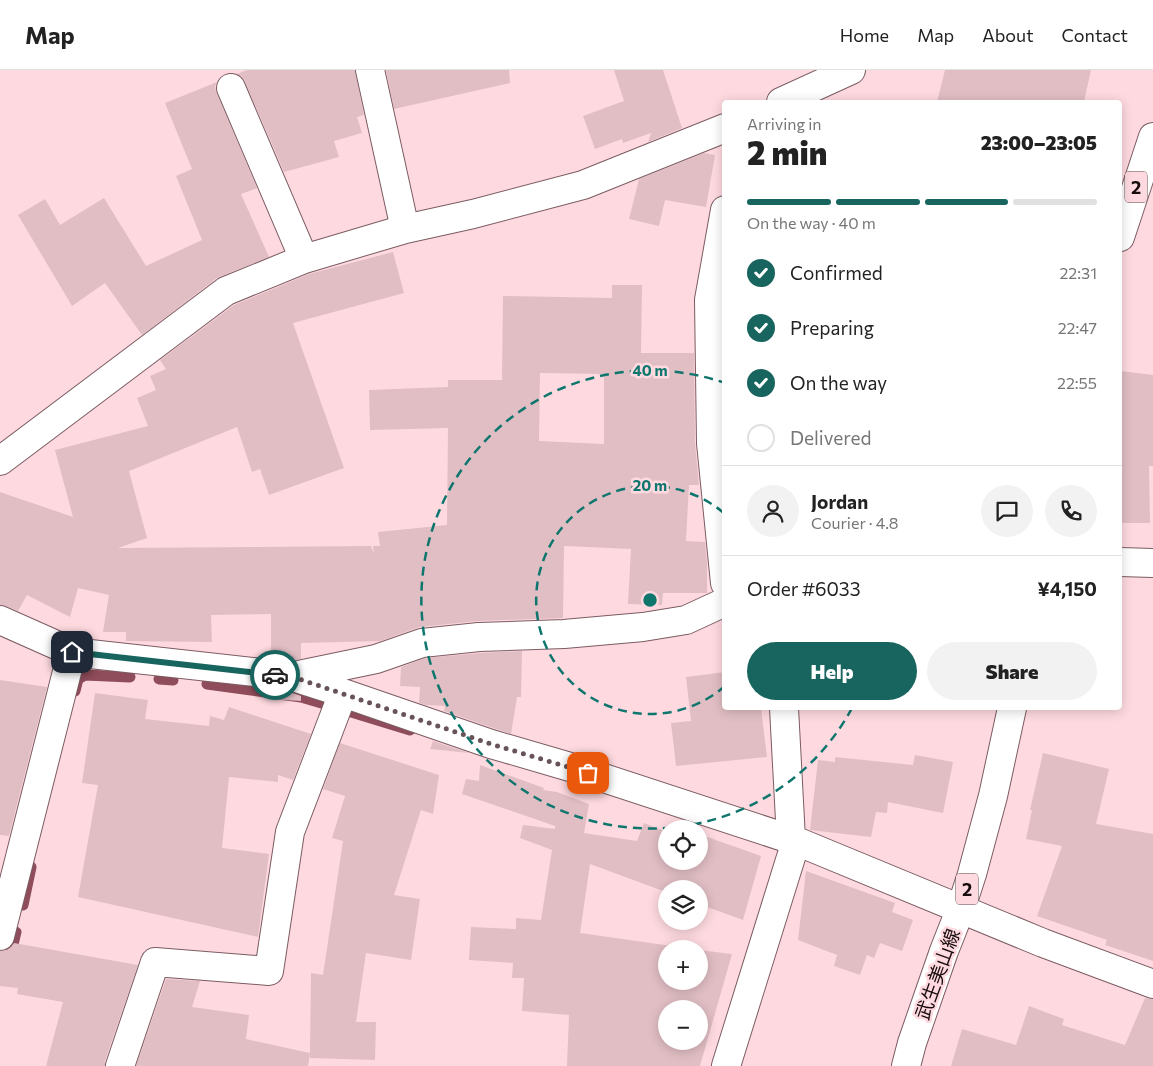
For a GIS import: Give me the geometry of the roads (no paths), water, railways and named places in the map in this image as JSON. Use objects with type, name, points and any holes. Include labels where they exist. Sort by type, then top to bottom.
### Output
[{"type":"street","points":[[370,70],[405,229]]},
{"type":"street","points":[[785,100],[851,70]]},
{"type":"street","points":[[231,88],[304,259]]},
{"type":"street","points":[[0,461],[226,291],[304,259],[405,229],[474,214],[583,185],[722,129]]},
{"type":"street","name":"2","points":[[1122,231],[1153,137]]},
{"type":"street","points":[[722,227],[709,300],[711,443],[722,553]]},
{"type":"street","points":[[1122,562],[1153,563]]},
{"type":"street","points":[[290,676],[376,659],[422,643],[479,637],[564,634],[643,627],[686,620],[722,603]]},
{"type":"street","points":[[0,620],[72,652],[290,676],[491,744],[570,767],[794,840],[1043,943],[1153,984]]},
{"type":"street","points":[[0,936],[72,652]]},
{"type":"street","points":[[120,1066],[155,962],[269,971],[290,832],[343,693]]},
{"type":"street","points":[[726,1066],[794,840],[784,710]]},
{"type":"street","name":"武生美山線","points":[[906,1066],[915,1034],[972,874],[1012,710]]},
{"type":"waterway","points":[[75,691],[78,679],[85,675],[130,677]]},
{"type":"waterway","points":[[159,679],[173,680]]},
{"type":"waterway","points":[[207,684],[301,697],[325,704]]},
{"type":"waterway","points":[[348,711],[410,730]]},
{"type":"waterway","points":[[23,905],[31,867]]},
{"type":"waterway","points":[[10,957],[16,932]]}]
